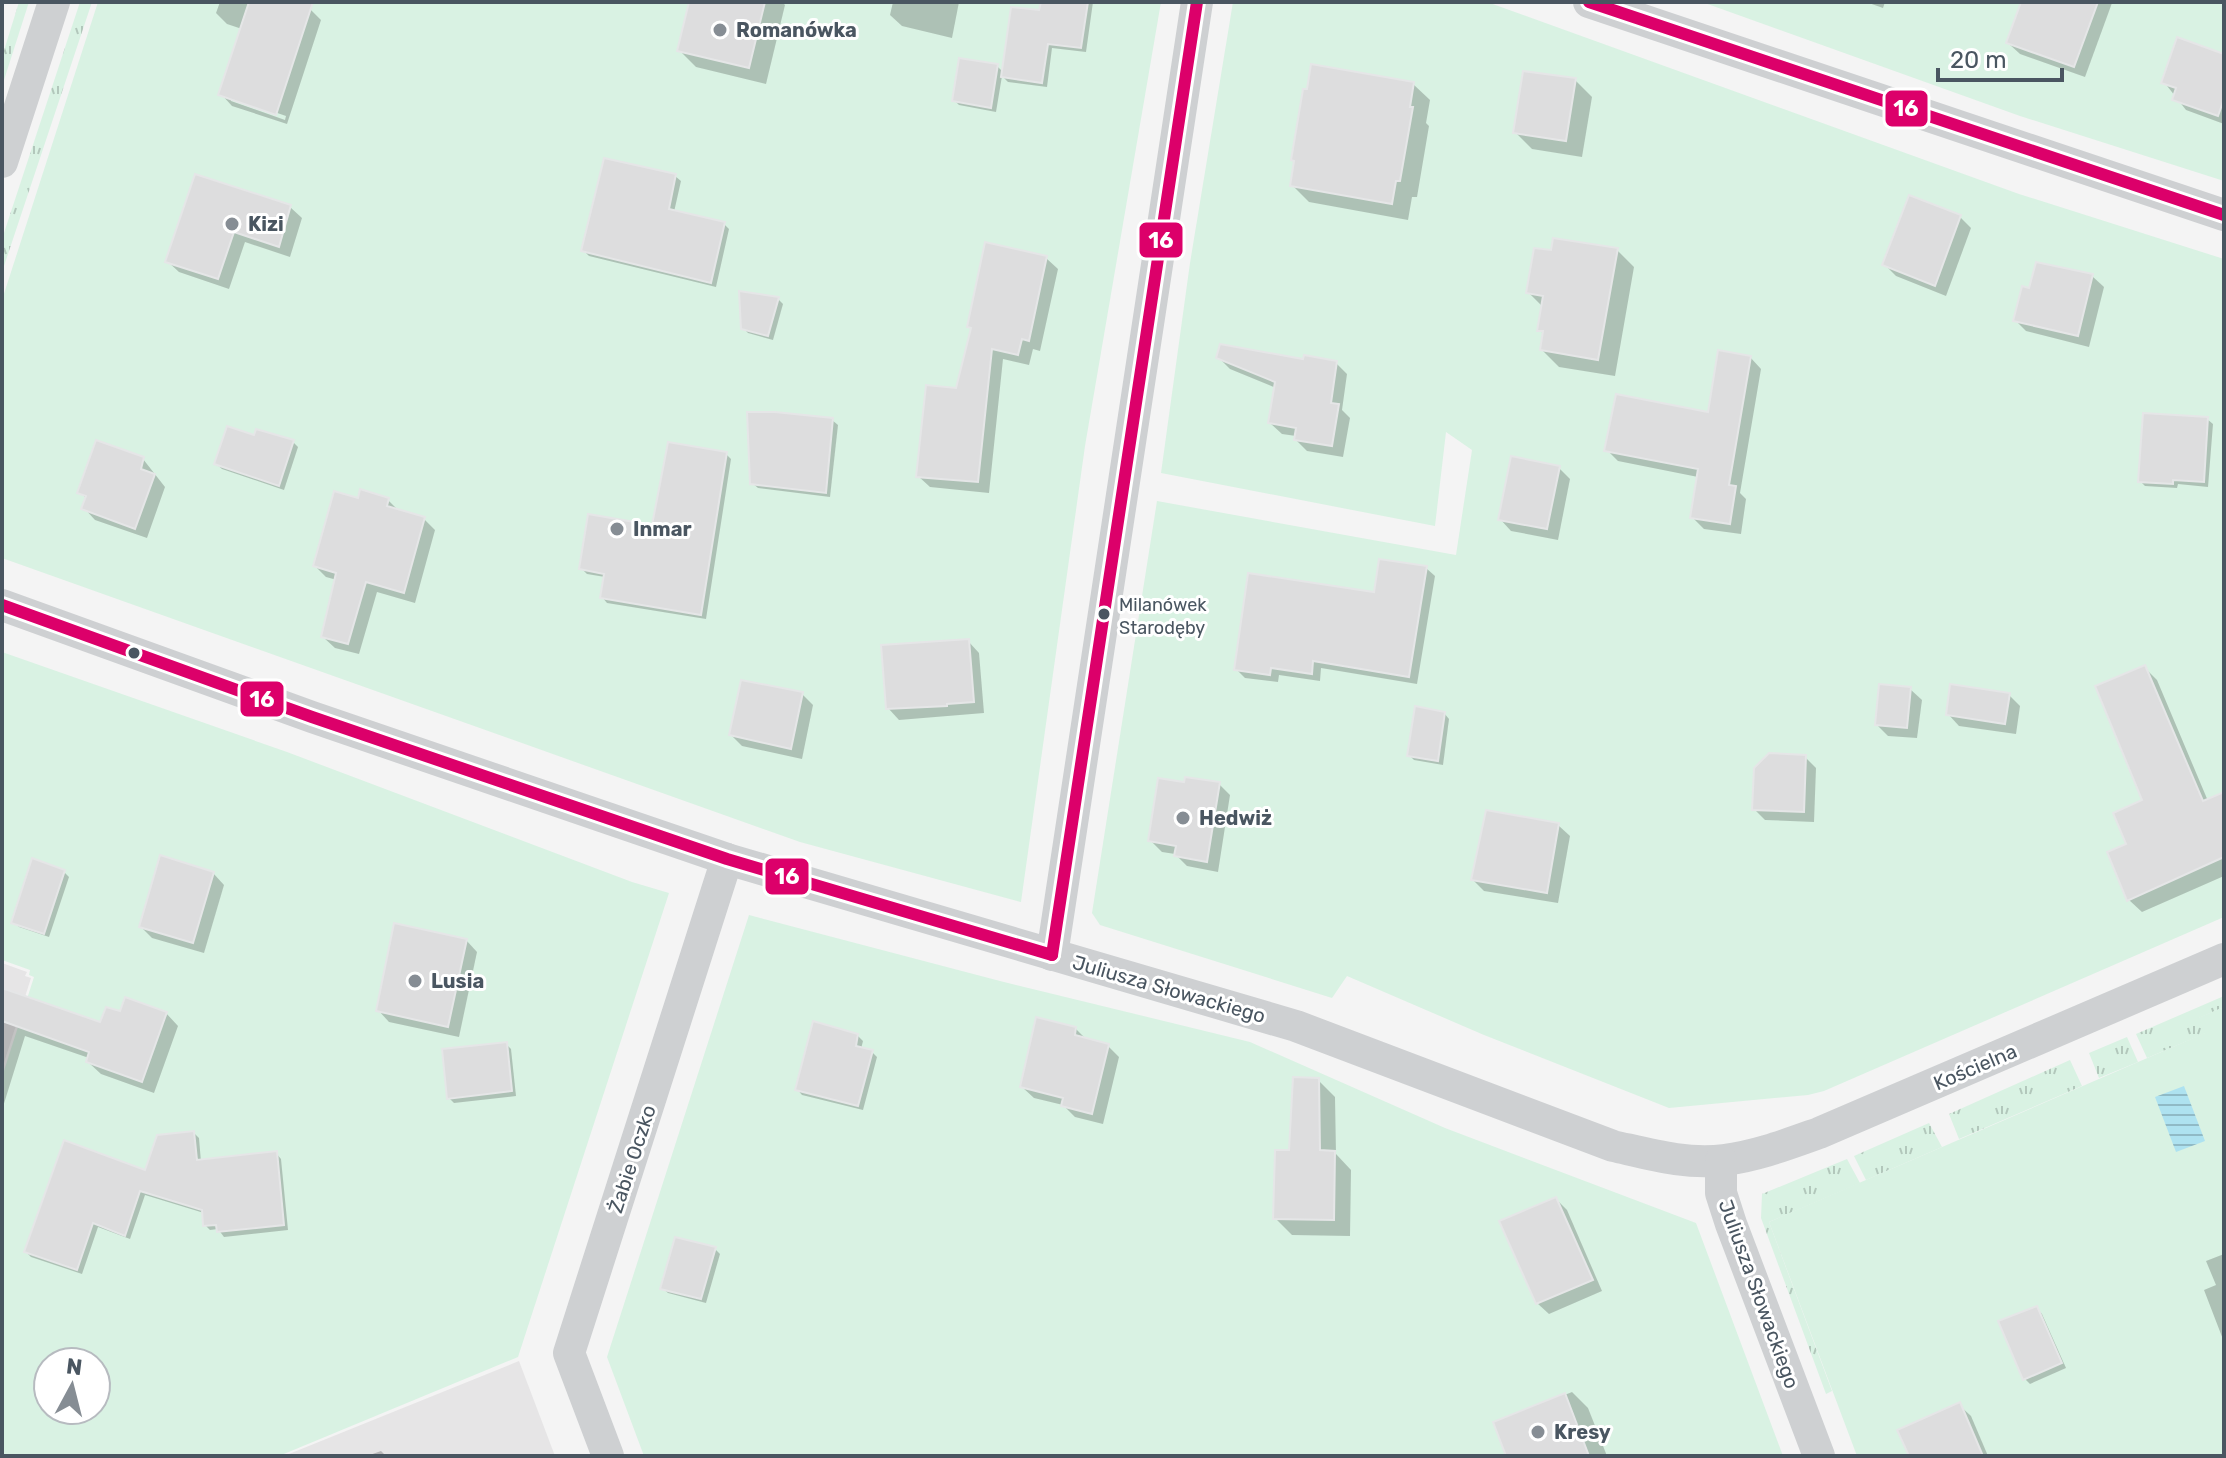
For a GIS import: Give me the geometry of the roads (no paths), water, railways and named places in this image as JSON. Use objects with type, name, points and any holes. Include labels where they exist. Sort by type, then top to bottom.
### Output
[{"type":"street","points":[[2,162],[54,2]]},
{"type":"street","points":[[1052,955],[1197,2]]},
{"type":"street","points":[[1589,2],[2224,215]]},
{"type":"street","name":"Juliusza Słowackiego","points":[[2,605],[341,727],[727,859],[1296,1026],[1613,1146],[1661,1156],[1721,1161],[1721,1193],[1731,1224],[1819,1456]]},
{"type":"street","name":"Żabie Oczko","points":[[608,1456],[569,1353],[727,859]]},
{"type":"street","name":"Kościelna","points":[[1721,1161],[1767,1152],[1819,1133],[2224,959]]},
{"type":"water","points":[[2184,1086],[2205,1141],[2176,1152],[2155,1097]]},
{"type":"place","name":"Romanówka","points":[[720,30]]},
{"type":"place","name":"Kizi","points":[[232,224]]},
{"type":"place","name":"Inmar","points":[[617,529]]},
{"type":"place","name":"Milanówek Starodęby","points":[[1104,614]]},
{"type":"place","name":"Hedwiż","points":[[1183,818]]},
{"type":"place","name":"Lusia","points":[[415,981]]},
{"type":"place","name":"Kresy","points":[[1538,1432]]}]
